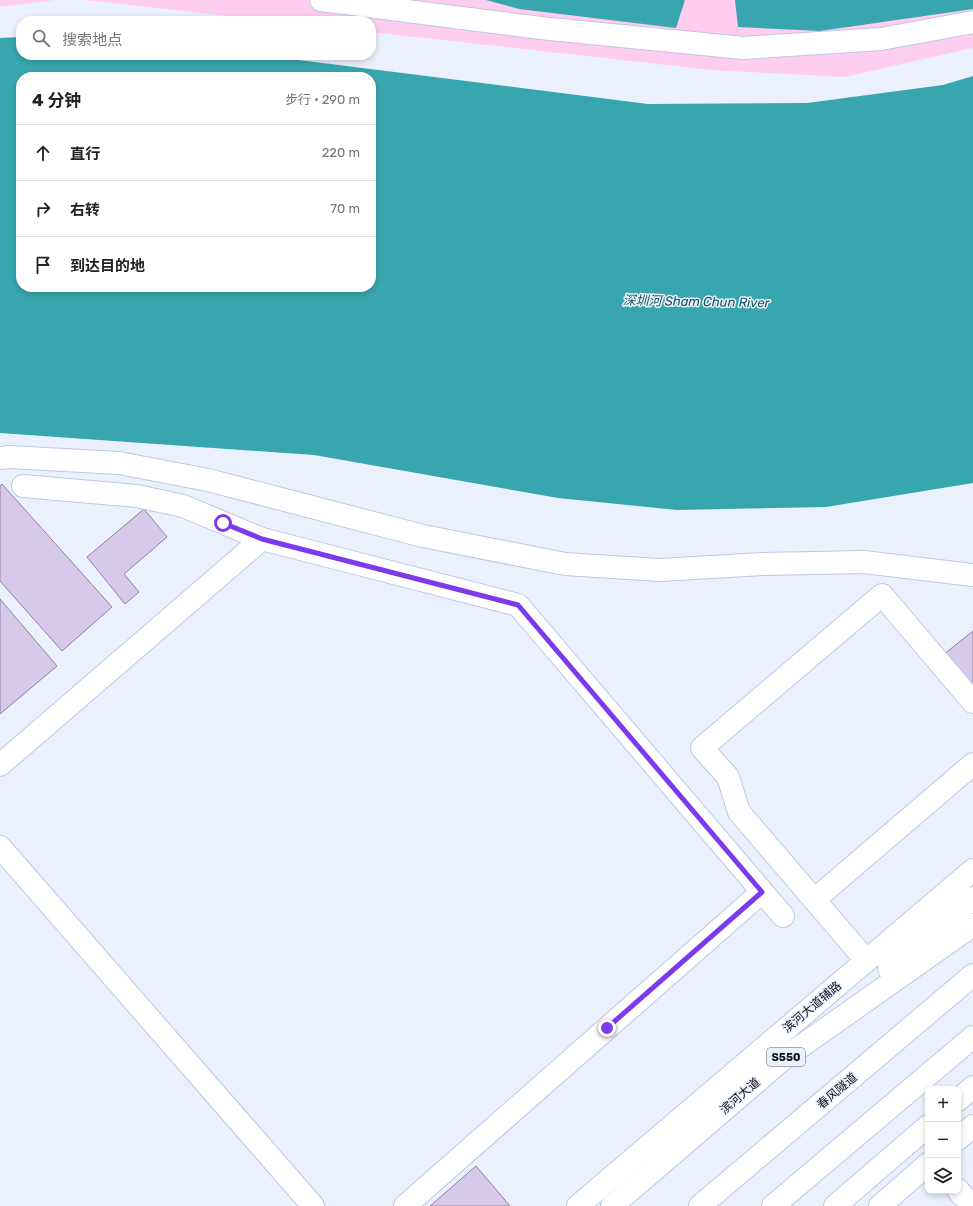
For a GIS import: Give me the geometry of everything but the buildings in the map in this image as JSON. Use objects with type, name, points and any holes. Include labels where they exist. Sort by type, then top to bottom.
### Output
[{"type":"main road","points":[[321,0],[540,28],[743,48],[881,38],[973,22]]},
{"type":"main road","points":[[0,458],[9,457],[119,463],[208,480],[422,536],[564,564],[660,570],[763,564],[864,562],[973,575]]},
{"type":"main road","points":[[23,486],[137,496],[183,506],[262,539],[518,605],[782,916]]},
{"type":"main road","points":[[0,765],[262,539]]},
{"type":"main road","points":[[858,952],[739,812],[728,778],[702,748],[882,595],[973,702]]},
{"type":"main road","points":[[814,900],[973,764]]},
{"type":"main road","points":[[2,855],[313,1206]]},
{"type":"main road","name":"滨河大道辅路","points":[[578,1206],[973,870]]},
{"type":"main road","points":[[405,1206],[762,892]]},
{"type":"main road","points":[[783,1059],[973,898]]},
{"type":"main road","name":"滨河大道","points":[[612,1206],[783,1059],[973,925]]},
{"type":"main road","name":"春风隧道","points":[[700,1206],[973,975]]},
{"type":"main road","points":[[773,1206],[973,1037]]},
{"type":"main road","points":[[961,1097],[973,1087]]},
{"type":"main road","points":[[961,1136],[973,1126]]},
{"type":"main road","points":[[835,1206],[925,1129]]},
{"type":"main road","points":[[880,1206],[925,1167]]},
{"type":"main road","points":[[843,1206],[857,1187]]},
{"type":"main road","points":[[961,1193],[972,1206]]},
{"type":"shaded area","points":[[0,0],[55,0],[0,7]]},
{"type":"shaded area","points":[[85,0],[973,0],[973,48],[844,77],[711,70],[376,33],[376,16],[228,16]]},
{"type":"water","points":[[486,0],[685,0],[676,28],[519,9]]},
{"type":"water","points":[[735,0],[973,0],[973,9],[820,31],[738,27]]},
{"type":"water","name":"深圳河 Sham Chun River","points":[[16,37],[16,60],[299,60],[648,104],[807,103],[943,85],[973,76],[973,483],[826,507],[677,510],[558,498],[314,455],[0,433],[0,38]]},
{"type":"route","points":[[223,523],[262,539],[518,605],[762,892],[607,1028]]}]
